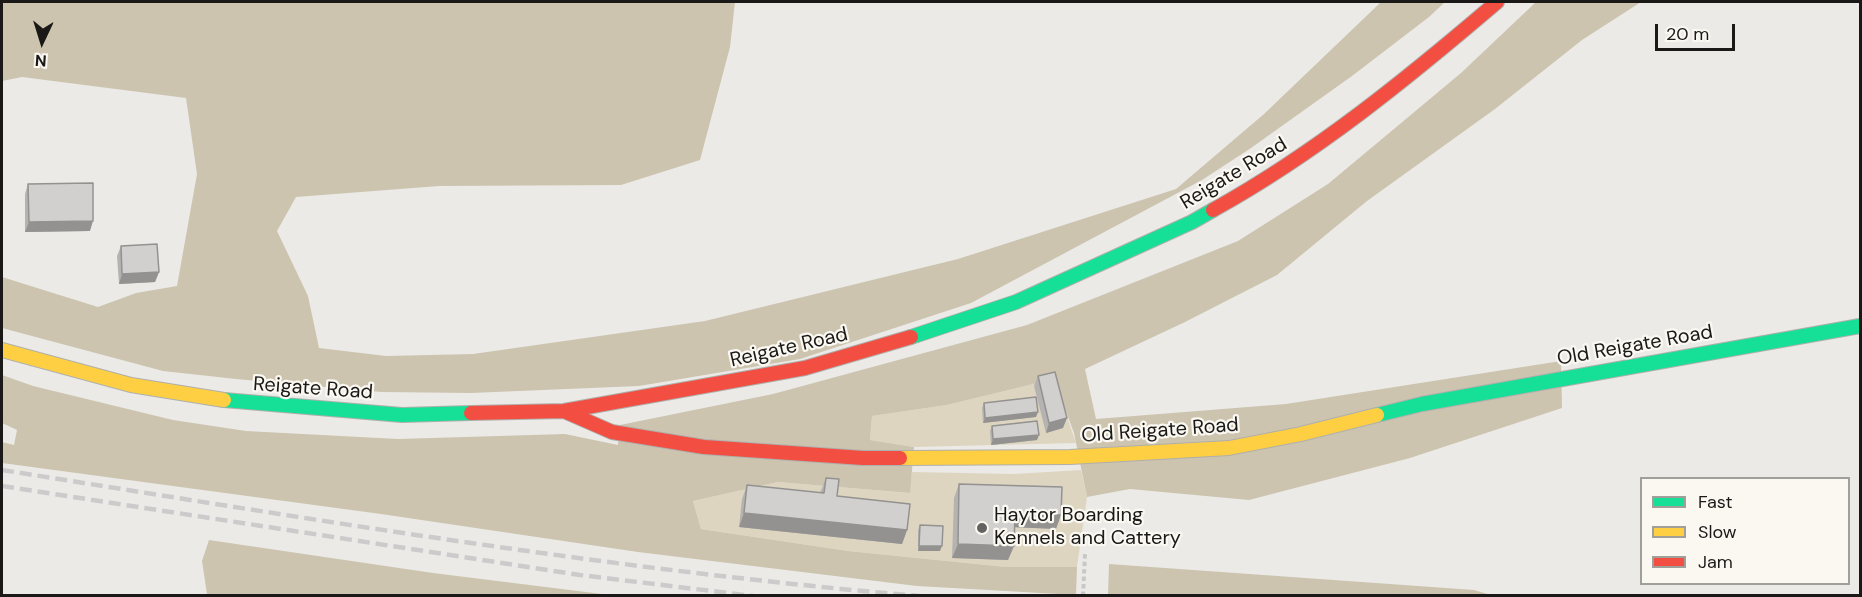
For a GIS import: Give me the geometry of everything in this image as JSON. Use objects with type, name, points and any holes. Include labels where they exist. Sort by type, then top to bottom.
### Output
[{"type":"main road","name":"Reigate Road","points":[[2,350],[131,385],[236,402],[402,415],[564,411],[805,368],[914,337],[1016,302],[1192,222],[1248,191],[1306,153],[1416,71],[1497,2]]},
{"type":"main road","name":"Old Reigate Road","points":[[564,411],[612,432],[692,445],[863,458],[1070,457],[1229,448],[1301,434],[1422,404],[1860,326]]},
{"type":"path","points":[[1083,596],[1085,554]]},
{"type":"shaded area","points":[[2,2],[735,2],[730,47],[700,160],[621,185],[439,186],[296,197],[277,231],[308,296],[319,348],[386,356],[473,354],[705,321],[958,259],[1176,189],[1264,114],[1381,2],[1445,2],[1352,76],[1202,180],[971,303],[800,359],[639,386],[471,393],[381,392],[163,371],[2,328],[2,277],[98,307],[136,293],[177,286],[197,174],[186,98],[22,77],[2,81]]},
{"type":"shaded area","points":[[1536,2],[1641,2],[1582,40],[1495,109],[1367,201],[1277,275],[1085,369],[1096,419],[1286,404],[1561,361],[1562,408],[1410,458],[1249,500],[1130,489],[1087,497],[1074,433],[1054,379],[947,405],[872,416],[870,440],[914,447],[910,493],[778,482],[693,501],[701,529],[848,551],[1006,567],[1077,567],[1076,595],[917,586],[638,552],[381,514],[2,463],[2,442],[14,445],[17,430],[2,423],[2,375],[33,386],[173,420],[246,431],[398,439],[565,434],[618,445],[620,425],[773,394],[1027,325],[1238,241],[1328,184],[1461,73]]},
{"type":"shaded area","points":[[1054,379],[1076,443],[914,447],[870,440],[872,416],[947,405]]},
{"type":"shaded area","points":[[1081,470],[1087,497],[1077,567],[1006,567],[848,551],[701,529],[693,501],[778,482],[909,493],[912,472],[1014,474]]},
{"type":"shaded area","points":[[209,540],[433,573],[610,595],[207,594],[202,561]]},
{"type":"shaded area","points":[[1109,564],[1474,590],[1491,595],[1108,595]]},
{"type":"building","points":[[93,183],[93,221],[29,222],[28,184]]},
{"type":"building","points":[[157,244],[159,272],[122,274],[121,246]]},
{"type":"building","points":[[1055,372],[1067,418],[1049,423],[1038,376]]},
{"type":"building","points":[[1036,397],[1038,412],[985,418],[984,403]]},
{"type":"building","points":[[1037,421],[1039,435],[993,439],[992,426]]},
{"type":"building","points":[[826,478],[839,479],[837,496],[910,504],[907,530],[744,513],[747,485],[824,493]]},
{"type":"building","name":"Haytor Boarding Kennels and Cattery","points":[[959,484],[1062,487],[1061,515],[1015,513],[1014,546],[958,544]]},
{"type":"building","points":[[920,525],[943,526],[942,546],[919,546]]},
{"type":"railway","points":[[2,470],[345,524],[574,557],[689,572],[919,596]]},
{"type":"railway","points":[[2,486],[580,575],[753,596]]},
{"type":"traffic: fast","points":[[911,337],[1016,302],[1192,222],[1213,210]]},
{"type":"traffic: fast","points":[[1377,415],[1422,404],[1860,326]]},
{"type":"traffic: fast","points":[[224,400],[402,415],[471,413]]},
{"type":"traffic: slow","points":[[2,350],[131,385],[224,400]]},
{"type":"traffic: slow","points":[[900,458],[1070,457],[1229,448],[1301,434],[1377,415]]},
{"type":"traffic: jam","points":[[1213,210],[1325,139],[1430,59],[1497,2]]},
{"type":"traffic: jam","points":[[471,413],[564,411],[805,368],[911,337]]},
{"type":"traffic: jam","points":[[564,411],[612,432],[704,447],[863,458],[900,458]]},
{"type":"place","name":"Haytor Boarding Kennels and Cattery","points":[[982,528]]}]
